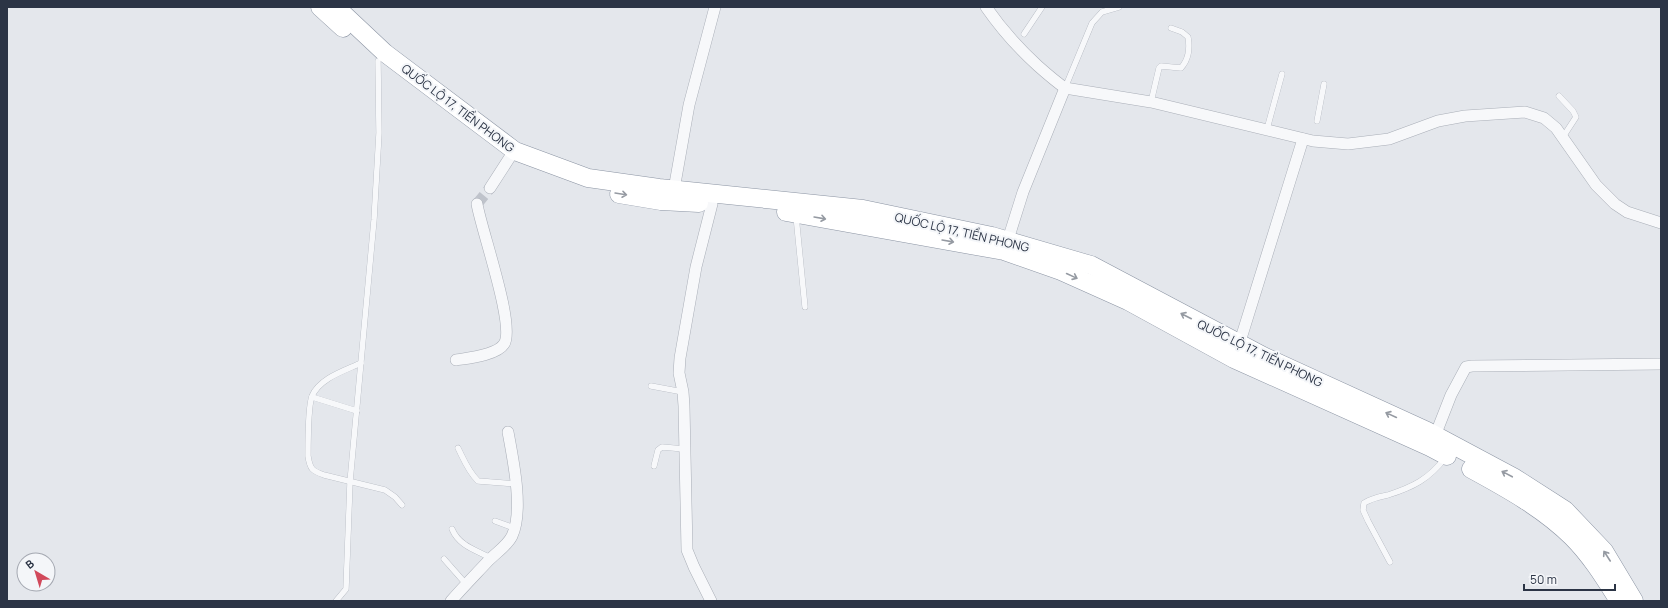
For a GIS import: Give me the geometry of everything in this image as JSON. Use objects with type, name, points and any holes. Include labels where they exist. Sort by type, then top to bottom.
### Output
[{"type":"highway","name":"QUỐC LỘ 17, TIỀN PHONG","points":[[320,7],[378,61],[487,144],[532,170],[574,184],[614,193],[673,195],[863,210],[1006,246],[1122,298],[1515,478],[1565,510],[1604,551],[1634,601]]},
{"type":"highway","name":"QUỐC LỘ 17, TIỀN PHONG","points":[[336,7],[385,53],[515,151],[588,178],[712,204],[744,206],[1006,246]]},
{"type":"highway","name":"QUỐC LỘ 17, TIỀN PHONG","points":[[1432,441],[1447,456],[1490,479],[1548,516],[1578,543],[1598,567],[1619,601]]},
{"type":"street","points":[[673,195],[689,105],[715,7]]},
{"type":"street","points":[[986,7],[1000,28],[1017,42],[1056,82],[1064,88],[1151,102],[1310,138],[1348,144],[1389,139],[1438,121],[1465,116],[1526,112],[1544,118],[1556,128],[1596,185],[1615,204],[1627,212],[1661,223]]},
{"type":"street","points":[[1006,246],[1023,192],[1064,88]]},
{"type":"street","points":[[1237,351],[1281,214],[1310,138]]},
{"type":"street","points":[[490,188],[510,158]]},
{"type":"street","points":[[456,360],[491,352],[504,344],[507,336],[504,310],[491,254],[477,204]]},
{"type":"street","points":[[712,204],[696,267],[680,358],[679,373],[684,392],[687,550],[712,601]]},
{"type":"street","points":[[1432,441],[1451,395],[1466,367],[1513,365],[1661,364]]},
{"type":"street","points":[[451,601],[491,558],[505,546],[512,535],[516,514],[517,484],[508,432]]},
{"type":"lane","points":[[1024,34],[1042,7]]},
{"type":"lane","points":[[1064,88],[1092,23],[1102,12],[1119,7]]},
{"type":"lane","points":[[1151,102],[1159,68],[1162,66],[1181,68],[1185,63],[1190,48],[1188,37],[1182,32],[1171,28]]},
{"type":"lane","points":[[336,601],[346,589],[350,482],[374,220],[379,133],[378,61]]},
{"type":"lane","points":[[1267,129],[1282,74]]},
{"type":"lane","points":[[1317,121],[1324,84]]},
{"type":"lane","points":[[1560,96],[1573,111],[1576,117],[1563,137]]},
{"type":"lane","points":[[796,214],[805,307]]},
{"type":"lane","points":[[361,363],[333,376],[319,387],[312,397],[308,456],[309,465],[314,472],[385,490],[395,497],[402,505]]},
{"type":"lane","points":[[651,386],[684,392]]},
{"type":"lane","points":[[312,397],[357,411]]},
{"type":"lane","points":[[654,466],[658,450],[662,447],[684,449]]},
{"type":"lane","points":[[458,448],[465,463],[478,481],[517,484]]},
{"type":"lane","points":[[1390,562],[1365,516],[1363,510],[1364,503],[1371,499],[1412,486],[1427,478],[1447,456]]},
{"type":"lane","points":[[495,521],[514,528]]},
{"type":"lane","points":[[452,529],[456,538],[463,544],[491,558]]},
{"type":"lane","points":[[444,559],[466,584]]},
{"type":"tunnel","points":[[477,204],[490,188]]}]
